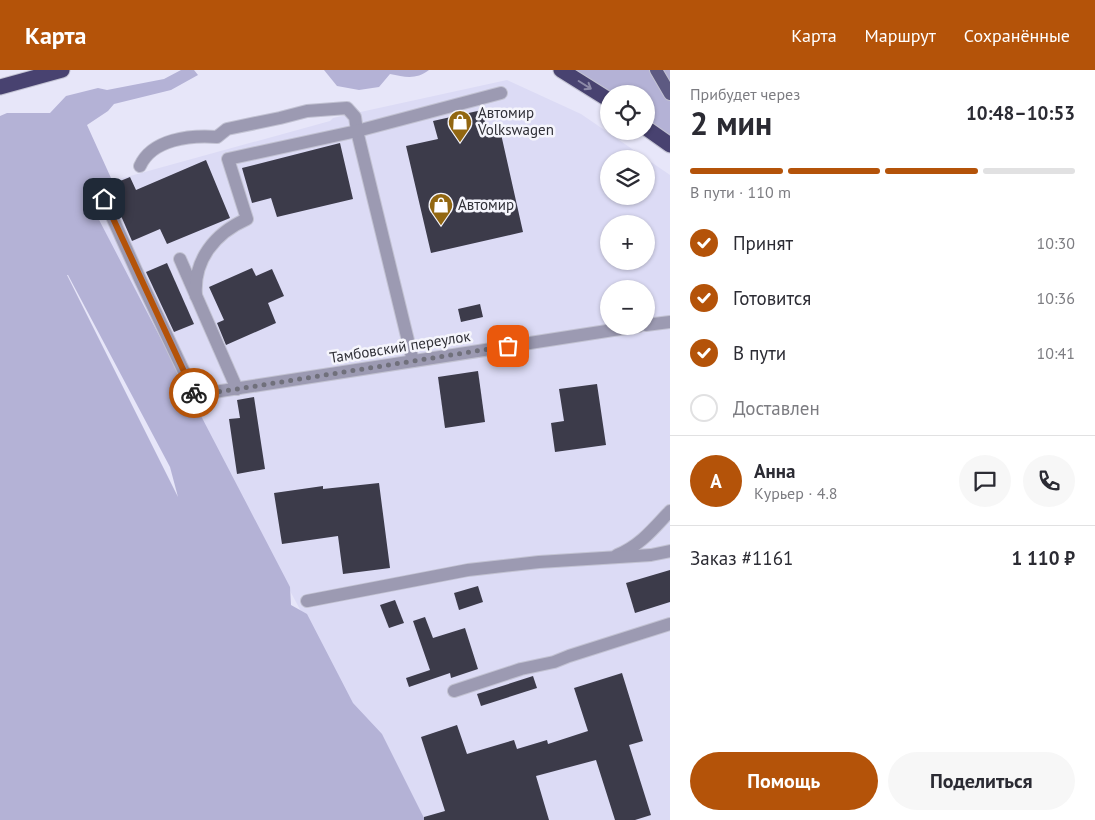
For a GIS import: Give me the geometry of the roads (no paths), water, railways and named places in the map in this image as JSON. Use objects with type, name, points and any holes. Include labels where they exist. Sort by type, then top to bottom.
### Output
[{"type":"highway","points":[[0,87],[62,70]]},
{"type":"highway","points":[[561,70],[600,94]]},
{"type":"highway","points":[[655,134],[670,145]]},
{"type":"main road","points":[[656,70],[670,94]]},
{"type":"street","points":[[196,296],[196,278],[204,256],[217,237],[248,219],[228,159],[357,131],[502,93]]},
{"type":"street","points":[[140,166],[154,149],[170,141],[202,136],[217,137],[227,129],[307,111],[347,108],[355,117],[413,361]]},
{"type":"street","name":"Тамбовский переулок","points":[[104,199],[195,395],[600,332]]},
{"type":"street","points":[[180,259],[237,389]]},
{"type":"street","points":[[655,324],[670,322]]},
{"type":"street","points":[[611,557],[639,543],[670,511]]},
{"type":"street","points":[[307,601],[468,570],[611,557],[650,556],[670,552]]},
{"type":"street","points":[[454,691],[521,669],[554,662],[670,624]]},
{"type":"place","name":"Автомир Volkswagen","points":[[460,143]]},
{"type":"place","name":"Автомир","points":[[441,226]]}]
